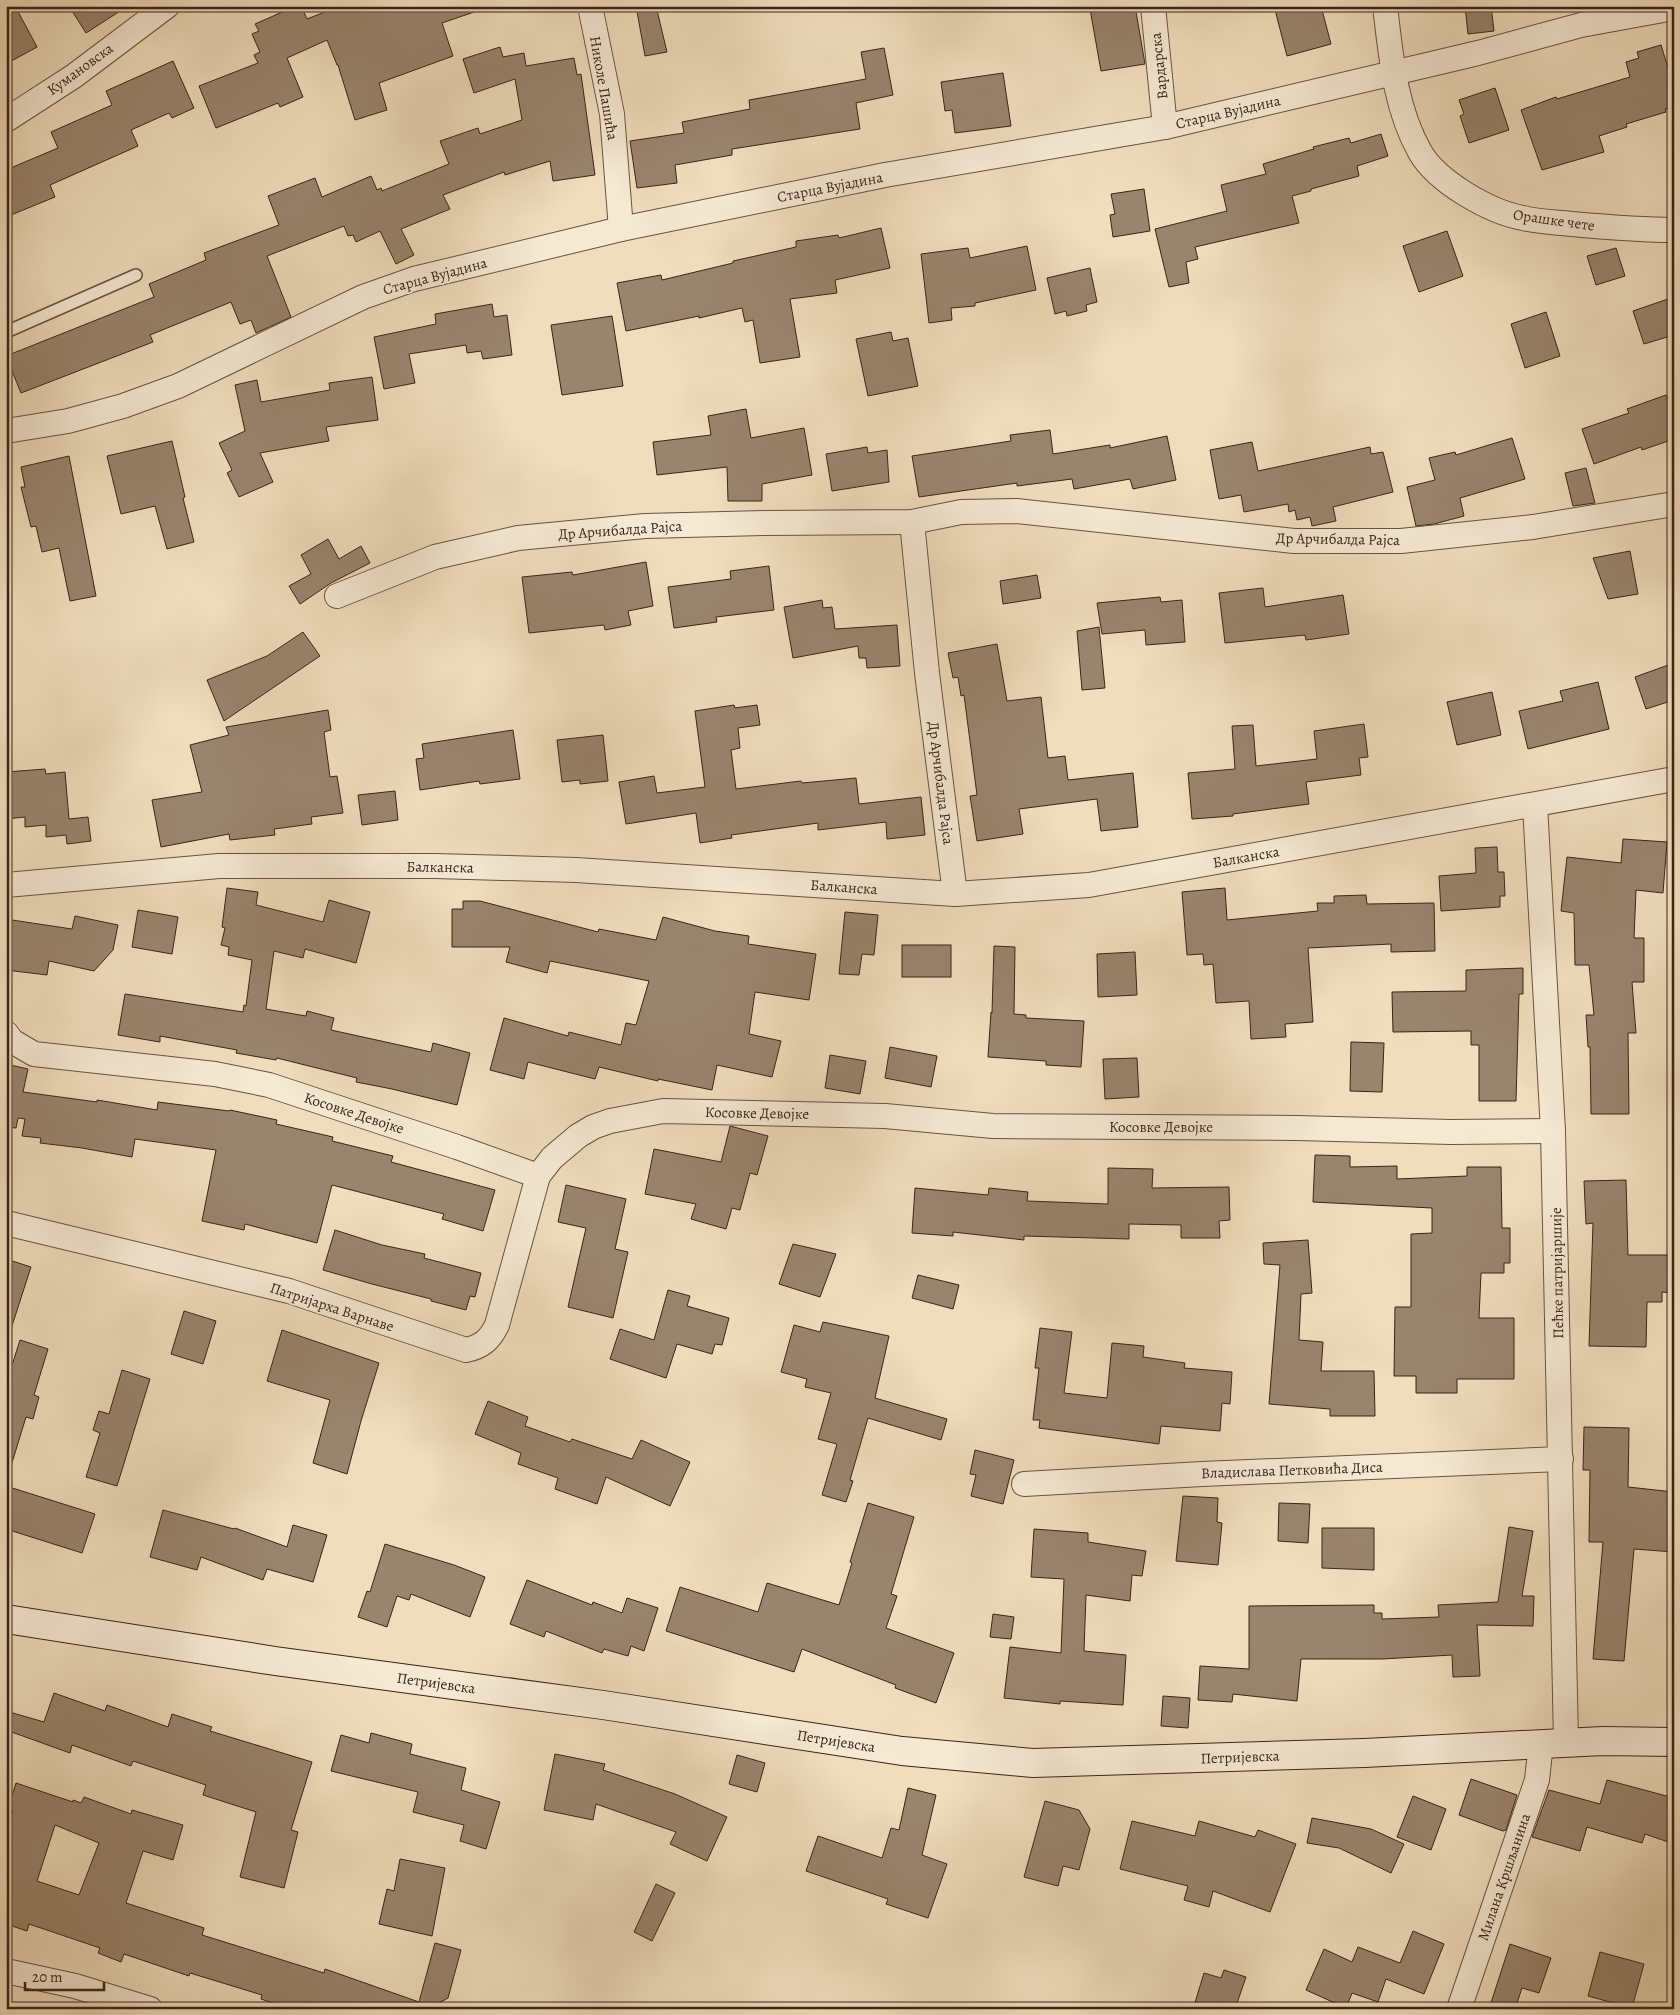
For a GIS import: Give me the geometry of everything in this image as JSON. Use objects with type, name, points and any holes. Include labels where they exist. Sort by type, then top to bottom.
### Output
[{"type":"main road","name":"Петријевска","points":[[6,1619],[275,1661],[603,1706],[902,1751],[998,1761],[1033,1763],[1354,1754],[1554,1743],[1611,1741],[1674,1742]]},
{"type":"street","name":"Николе Пашића","points":[[590,6],[612,114],[621,229]]},
{"type":"street","name":"Вардарска","points":[[1153,6],[1165,127]]},
{"type":"street","name":"Орашке чете","points":[[1385,6],[1393,72],[1410,134],[1421,155],[1445,180],[1474,200],[1522,218],[1593,226],[1674,230]]},
{"type":"street","name":"Старца Вујадина","points":[[6,431],[68,421],[123,406],[178,386],[363,297],[414,279],[621,229],[885,175],[1165,127],[1581,25],[1674,8]]},
{"type":"street","name":"Кумановска","points":[[6,120],[74,76],[160,11]]},
{"type":"street","name":"Др Арчибалда Рајса","points":[[338,596],[435,557],[518,538],[645,526],[912,522],[961,512],[1016,511],[1294,541],[1401,541],[1533,527],[1674,504]]},
{"type":"street","name":"Др Арчибалда Рајса","points":[[912,522],[927,674],[955,894]]},
{"type":"street","name":"Балканска","points":[[6,885],[220,866],[425,866],[576,870],[955,894],[1089,885],[1674,779]]},
{"type":"street","name":"Пећке патријаршије","points":[[1534,805],[1553,1131],[1561,1458],[1554,1743]]},
{"type":"street","name":"Косовке Девојке","points":[[6,1033],[12,1041],[34,1054],[215,1074],[269,1085],[457,1147],[538,1176],[552,1158],[578,1136],[593,1127],[610,1121],[663,1111],[884,1116],[993,1126],[1297,1128],[1451,1132],[1553,1131]]},
{"type":"street","name":"Патријарха Варнаве","points":[[6,1223],[289,1291],[466,1350],[477,1348],[488,1340],[497,1325],[538,1176]]},
{"type":"street","name":"Владислава Петковића Диса","points":[[1024,1484],[1561,1458]]},
{"type":"street","name":"Милана Кршљанина","points":[[1459,2009],[1537,1780],[1554,1743]]},
{"type":"street","points":[[6,1971],[75,1986],[150,2009]]},
{"type":"lane","points":[[6,332],[136,274]]},
{"type":"building","points":[[6,6],[15,6],[37,47],[6,64]]},
{"type":"building","points":[[69,6],[128,6],[86,33]]},
{"type":"building","points":[[296,6],[301,6],[307,19],[340,6],[480,6],[480,10],[442,23],[453,56],[379,83],[387,110],[355,120],[338,65],[327,40],[287,58],[303,97],[280,107],[278,103],[216,128],[199,86],[258,63],[254,55],[260,52],[252,34],[259,31],[255,24]]},
{"type":"building","points":[[636,6],[656,6],[667,52],[645,56]]},
{"type":"building","points":[[1107,6],[1135,6],[1145,64],[1101,71],[1090,9]]},
{"type":"building","points":[[1274,6],[1321,6],[1331,44],[1287,56]]},
{"type":"building","points":[[1465,6],[1491,6],[1494,31],[1468,34]]},
{"type":"building","points":[[1661,45],[1674,87],[1674,106],[1665,109],[1666,112],[1626,124],[1627,127],[1599,136],[1604,152],[1542,170],[1521,110],[1556,97],[1557,99],[1630,77],[1626,62],[1639,58],[1637,52]]},
{"type":"building","points":[[500,47],[503,57],[524,53],[526,66],[574,58],[577,75],[581,74],[595,175],[553,181],[550,161],[505,175],[504,172],[443,195],[450,209],[401,229],[414,255],[396,264],[380,231],[356,242],[353,235],[348,236],[344,226],[267,256],[291,317],[256,333],[251,320],[240,324],[231,302],[150,335],[153,342],[21,393],[6,356],[154,297],[149,284],[206,260],[204,253],[279,225],[268,196],[315,178],[322,197],[371,176],[377,190],[381,188],[382,191],[449,164],[440,141],[478,128],[480,134],[522,120],[515,79],[474,93],[463,59]]},
{"type":"building","points":[[884,48],[893,95],[856,103],[860,129],[732,149],[732,155],[675,165],[677,183],[637,188],[630,141],[684,133],[682,122],[750,109],[749,100],[866,79],[861,52]]},
{"type":"building","points":[[173,61],[194,108],[172,118],[169,113],[131,130],[138,146],[50,185],[55,197],[6,217],[6,170],[58,148],[51,132],[112,105],[106,91]]},
{"type":"building","points":[[1003,73],[1011,126],[955,133],[952,110],[945,111],[941,82]]},
{"type":"building","points":[[1495,88],[1509,130],[1469,143],[1460,116],[1464,114],[1459,100]]},
{"type":"building","points":[[1381,134],[1388,156],[1357,166],[1359,176],[1292,196],[1299,223],[1195,247],[1198,259],[1186,262],[1189,283],[1169,287],[1155,229],[1227,211],[1221,185],[1266,174],[1263,164],[1314,149],[1313,147],[1349,138],[1351,143]]},
{"type":"building","points":[[1144,189],[1150,231],[1113,237],[1110,215],[1115,214],[1111,194]]},
{"type":"building","points":[[881,228],[890,268],[835,280],[837,293],[790,299],[800,357],[760,363],[753,320],[745,322],[742,308],[626,331],[617,283],[661,275],[662,280],[796,247],[796,241],[838,235],[839,238]]},
{"type":"building","points":[[1447,231],[1463,276],[1419,292],[1403,246]]},
{"type":"building","points":[[1027,246],[1036,290],[975,303],[975,306],[951,308],[952,320],[929,323],[921,254],[968,248],[970,258]]},
{"type":"building","points":[[1616,248],[1625,276],[1596,285],[1587,256]]},
{"type":"building","points":[[1090,268],[1097,302],[1086,305],[1087,311],[1067,316],[1066,311],[1055,314],[1047,278]]},
{"type":"building","points":[[1668,299],[1674,318],[1674,335],[1644,344],[1633,311]]},
{"type":"building","points":[[492,304],[494,317],[507,315],[512,355],[483,359],[481,351],[467,353],[466,345],[409,354],[415,383],[384,389],[374,337],[436,324],[435,314]]},
{"type":"building","points":[[1546,312],[1560,356],[1525,368],[1511,324]]},
{"type":"building","points":[[612,316],[623,386],[562,395],[551,325]]},
{"type":"building","points":[[891,332],[893,341],[908,338],[918,386],[868,396],[856,339]]},
{"type":"building","points":[[372,377],[378,420],[326,427],[329,441],[260,453],[273,482],[239,497],[227,473],[232,470],[219,443],[245,431],[235,385],[257,380],[261,402],[330,390],[329,383]]},
{"type":"building","points":[[1666,395],[1674,414],[1674,439],[1642,450],[1641,447],[1594,464],[1582,429],[1629,413],[1627,409]]},
{"type":"building","points":[[746,409],[751,438],[804,428],[812,475],[762,484],[762,501],[728,501],[727,467],[657,475],[653,442],[711,435],[708,416]]},
{"type":"building","points":[[1050,430],[1053,454],[1110,445],[1110,448],[1167,436],[1176,480],[1133,489],[1130,479],[1074,489],[1072,479],[1017,486],[1017,483],[919,497],[912,456],[1011,441],[1010,435]]},
{"type":"building","points":[[1512,438],[1525,479],[1460,498],[1464,516],[1434,524],[1416,526],[1407,487],[1435,480],[1429,458],[1455,452],[1456,455]]},
{"type":"building","points":[[172,441],[194,542],[167,549],[155,506],[121,514],[107,456]]},
{"type":"building","points":[[1252,442],[1258,471],[1370,447],[1371,454],[1383,452],[1393,492],[1333,507],[1336,521],[1312,526],[1310,517],[1297,520],[1295,510],[1289,512],[1288,504],[1244,512],[1241,495],[1219,499],[1210,450]]},
{"type":"building","points":[[867,447],[868,453],[887,450],[889,482],[832,491],[826,454]]},
{"type":"building","points":[[69,456],[96,596],[70,601],[59,548],[42,552],[36,526],[31,527],[21,487],[25,487],[21,467]]},
{"type":"building","points":[[1586,468],[1595,503],[1573,506],[1565,473]]},
{"type":"building","points":[[328,539],[339,559],[361,546],[370,563],[331,583],[300,604],[289,586],[311,574],[301,555]]},
{"type":"building","points":[[1630,551],[1638,594],[1608,599],[1593,558]]},
{"type":"building","points":[[646,562],[653,606],[628,611],[631,625],[605,630],[604,625],[529,633],[522,577],[572,572],[573,575]]},
{"type":"building","points":[[769,566],[774,610],[716,617],[717,622],[674,628],[668,587],[731,579],[730,571]]},
{"type":"building","points":[[1037,575],[1041,598],[1003,604],[1000,581]]},
{"type":"building","points":[[1263,588],[1265,607],[1343,595],[1349,634],[1306,640],[1305,635],[1225,643],[1219,593]]},
{"type":"building","points":[[1160,597],[1161,602],[1182,600],[1185,642],[1146,645],[1145,630],[1102,634],[1097,603]]},
{"type":"building","points":[[822,600],[823,608],[832,607],[835,629],[897,625],[900,666],[867,668],[866,658],[859,658],[858,646],[793,658],[784,607]]},
{"type":"building","points":[[1099,627],[1105,688],[1082,690],[1077,631]]},
{"type":"building","points":[[303,632],[320,656],[224,721],[207,680],[267,656]]},
{"type":"building","points":[[997,644],[1007,701],[1041,697],[1048,758],[1065,756],[1068,780],[1133,773],[1138,827],[1101,831],[1097,799],[1019,809],[1023,834],[977,841],[970,796],[977,795],[964,695],[961,696],[958,677],[953,678],[948,653]]},
{"type":"building","points":[[1674,663],[1674,700],[1646,709],[1635,677]]},
{"type":"building","points":[[1598,682],[1609,729],[1528,749],[1519,711],[1563,701],[1560,691]]},
{"type":"building","points":[[1492,692],[1501,735],[1457,745],[1447,702]]},
{"type":"building","points":[[734,705],[735,708],[757,705],[760,725],[738,728],[740,748],[731,750],[736,789],[801,781],[802,783],[856,778],[859,804],[921,797],[925,835],[887,839],[886,822],[818,830],[818,823],[731,835],[732,838],[700,843],[696,813],[626,824],[619,782],[654,776],[657,793],[705,787],[695,711]]},
{"type":"building","points":[[328,710],[331,730],[324,732],[330,777],[337,776],[343,813],[311,817],[312,824],[274,829],[275,835],[230,840],[229,834],[161,847],[152,800],[202,792],[190,745],[229,735],[226,727]]},
{"type":"building","points":[[1364,724],[1368,757],[1359,758],[1361,775],[1306,782],[1309,804],[1233,814],[1233,816],[1192,819],[1188,773],[1235,769],[1232,726],[1253,725],[1256,766],[1317,759],[1314,731]]},
{"type":"building","points":[[513,730],[520,779],[480,784],[479,781],[420,790],[416,759],[424,758],[422,744]]},
{"type":"building","points":[[603,735],[608,781],[580,784],[580,780],[562,782],[557,740]]},
{"type":"building","points":[[45,769],[46,774],[65,772],[69,819],[88,817],[91,841],[67,844],[66,835],[46,837],[46,825],[25,827],[25,817],[6,819],[6,772]]},
{"type":"building","points":[[395,791],[398,820],[362,825],[358,795]]},
{"type":"building","points":[[1623,839],[1667,842],[1663,893],[1636,890],[1634,938],[1644,938],[1644,982],[1632,982],[1636,1033],[1628,1033],[1629,1114],[1591,1114],[1590,1047],[1588,1047],[1586,1015],[1594,1015],[1589,965],[1575,965],[1574,913],[1561,911],[1567,857],[1621,863]]},
{"type":"building","points":[[1497,847],[1498,872],[1504,872],[1505,896],[1500,896],[1500,907],[1441,911],[1439,876],[1476,873],[1475,848]]},
{"type":"building","points":[[227,888],[258,892],[256,905],[323,922],[329,900],[370,912],[356,963],[305,949],[303,958],[274,951],[266,1009],[306,1016],[307,1011],[334,1018],[331,1030],[431,1052],[433,1043],[470,1053],[457,1105],[356,1082],[357,1078],[277,1058],[276,1060],[236,1053],[237,1050],[160,1036],[160,1042],[118,1035],[125,994],[243,1012],[244,1005],[246,1006],[252,960],[228,955],[229,947],[221,945],[225,928],[222,927]]},
{"type":"building","points":[[1225,888],[1227,920],[1318,911],[1317,903],[1334,903],[1334,896],[1366,895],[1367,904],[1434,903],[1435,951],[1391,952],[1391,944],[1308,948],[1313,1022],[1285,1024],[1286,1037],[1251,1039],[1249,1001],[1216,1003],[1213,964],[1204,965],[1203,954],[1187,955],[1182,892]]},
{"type":"building","points":[[463,901],[480,901],[598,932],[599,929],[656,940],[663,917],[715,931],[749,936],[748,944],[816,954],[809,1000],[755,992],[749,1034],[781,1041],[772,1077],[717,1065],[712,1090],[658,1079],[658,1081],[599,1067],[595,1079],[528,1062],[524,1079],[490,1070],[504,1018],[568,1036],[569,1032],[621,1045],[626,1023],[636,1025],[649,981],[550,961],[547,973],[506,962],[510,947],[452,947],[452,909],[463,909]]},
{"type":"building","points":[[138,910],[178,917],[172,954],[132,947]]},
{"type":"building","points":[[845,912],[878,915],[874,955],[862,954],[859,975],[839,974]]},
{"type":"building","points":[[75,916],[118,925],[113,950],[94,971],[49,961],[47,975],[6,970],[12,920],[72,929]]},
{"type":"building","points":[[902,945],[951,945],[951,977],[902,977]]},
{"type":"building","points":[[994,946],[1015,947],[1014,1014],[1026,1015],[1026,1018],[1084,1021],[1081,1067],[1046,1065],[1046,1061],[988,1057],[992,1013]]},
{"type":"building","points":[[1135,952],[1137,995],[1098,997],[1097,954]]},
{"type":"building","points":[[1523,968],[1523,994],[1519,994],[1516,1101],[1479,1101],[1479,1045],[1471,1045],[1471,1031],[1393,1032],[1392,992],[1466,991],[1466,970]]},
{"type":"building","points":[[1351,1042],[1384,1043],[1382,1092],[1350,1091]]},
{"type":"building","points":[[890,1047],[937,1056],[931,1087],[885,1078]]},
{"type":"building","points":[[830,1055],[866,1061],[860,1094],[825,1088]]},
{"type":"building","points":[[1137,1058],[1139,1097],[1105,1099],[1103,1059]]},
{"type":"building","points":[[6,1064],[28,1069],[23,1092],[97,1102],[97,1100],[157,1110],[158,1102],[230,1110],[277,1120],[276,1124],[333,1137],[332,1141],[393,1156],[391,1162],[495,1190],[483,1231],[442,1219],[444,1214],[332,1185],[317,1243],[245,1224],[244,1230],[202,1221],[216,1150],[135,1139],[132,1157],[40,1143],[41,1138],[22,1136],[25,1119],[18,1118],[16,1128],[6,1127]]},
{"type":"building","points":[[730,1126],[768,1136],[757,1175],[750,1173],[740,1210],[732,1208],[726,1229],[691,1219],[696,1204],[645,1194],[654,1149],[721,1162]]},
{"type":"building","points":[[1315,1155],[1350,1156],[1350,1167],[1397,1166],[1397,1179],[1467,1176],[1467,1167],[1501,1167],[1502,1228],[1510,1228],[1510,1263],[1504,1263],[1504,1273],[1481,1273],[1479,1318],[1514,1318],[1514,1379],[1457,1379],[1457,1393],[1416,1393],[1416,1376],[1394,1376],[1395,1307],[1411,1307],[1411,1234],[1432,1233],[1432,1208],[1313,1202]]},
{"type":"building","points":[[1108,1168],[1153,1169],[1152,1188],[1229,1187],[1230,1220],[1219,1221],[1220,1238],[1181,1238],[1181,1225],[1129,1224],[1129,1239],[1024,1236],[1024,1240],[953,1232],[953,1236],[912,1233],[915,1188],[988,1195],[989,1188],[1028,1192],[1027,1201],[1108,1204]]},
{"type":"building","points":[[1626,1180],[1628,1255],[1674,1255],[1674,1293],[1662,1292],[1662,1302],[1647,1302],[1646,1347],[1589,1346],[1593,1223],[1586,1224],[1584,1181]]},
{"type":"building","points":[[566,1185],[626,1199],[615,1249],[628,1252],[613,1318],[568,1307],[586,1228],[558,1222]]},
{"type":"building","points":[[335,1230],[382,1245],[425,1254],[424,1258],[481,1273],[475,1297],[470,1296],[466,1310],[323,1270]]},
{"type":"building","points":[[1308,1240],[1312,1293],[1301,1294],[1299,1340],[1323,1342],[1321,1371],[1374,1371],[1375,1416],[1330,1416],[1330,1409],[1269,1404],[1280,1265],[1264,1264],[1263,1243]]},
{"type":"building","points":[[793,1244],[836,1254],[820,1297],[779,1284]]},
{"type":"building","points":[[6,1259],[31,1267],[11,1329],[6,1329]]},
{"type":"building","points":[[918,1275],[959,1285],[953,1309],[912,1298]]},
{"type":"building","points":[[668,1290],[690,1296],[687,1306],[729,1318],[722,1345],[715,1344],[712,1354],[677,1344],[666,1378],[610,1359],[620,1329],[654,1340]]},
{"type":"building","points":[[184,1311],[216,1321],[203,1364],[171,1354]]},
{"type":"building","points":[[823,1322],[889,1336],[875,1398],[947,1419],[941,1440],[868,1418],[850,1480],[853,1481],[846,1502],[822,1495],[837,1444],[818,1439],[831,1393],[805,1387],[807,1379],[781,1372],[794,1325],[820,1332]]},
{"type":"building","points":[[1040,1328],[1072,1332],[1064,1393],[1107,1398],[1112,1343],[1144,1346],[1143,1357],[1185,1363],[1184,1368],[1232,1372],[1230,1404],[1222,1403],[1220,1431],[1161,1426],[1159,1444],[1039,1428],[1040,1420],[1033,1420],[1039,1368],[1035,1368]]},
{"type":"building","points":[[282,1330],[379,1363],[347,1474],[313,1463],[330,1400],[267,1381]]},
{"type":"building","points":[[20,1340],[48,1349],[34,1395],[39,1397],[33,1419],[26,1417],[11,1466],[6,1466],[6,1384]]},
{"type":"building","points":[[122,1370],[150,1379],[117,1486],[86,1477],[100,1433],[93,1430],[99,1411],[109,1414]]},
{"type":"building","points":[[488,1401],[528,1417],[525,1426],[570,1442],[572,1439],[632,1459],[641,1440],[690,1462],[670,1506],[606,1477],[597,1504],[555,1489],[558,1478],[518,1464],[521,1453],[475,1434]]},
{"type":"building","points":[[1584,1427],[1629,1428],[1628,1487],[1674,1492],[1674,1552],[1634,1549],[1624,1661],[1593,1659],[1603,1542],[1589,1542],[1590,1470],[1583,1470]]},
{"type":"building","points":[[975,1450],[1014,1460],[1003,1504],[971,1496],[976,1475],[970,1474]]},
{"type":"building","points":[[6,1486],[95,1514],[82,1553],[6,1529]]},
{"type":"building","points":[[1183,1496],[1218,1498],[1217,1522],[1222,1523],[1218,1565],[1176,1561]]},
{"type":"building","points":[[868,1503],[914,1517],[891,1594],[897,1596],[886,1628],[954,1653],[936,1703],[895,1688],[896,1685],[802,1649],[794,1672],[666,1631],[680,1587],[758,1612],[767,1583],[839,1605]]},
{"type":"building","points":[[1279,1503],[1310,1504],[1308,1543],[1278,1541]]},
{"type":"building","points":[[163,1510],[235,1528],[287,1547],[293,1525],[327,1535],[313,1582],[267,1569],[263,1580],[201,1557],[197,1570],[150,1557]]},
{"type":"building","points":[[1509,1527],[1533,1531],[1522,1596],[1534,1596],[1533,1626],[1477,1625],[1480,1676],[1453,1677],[1452,1655],[1382,1659],[1301,1659],[1297,1701],[1233,1694],[1232,1702],[1198,1700],[1200,1666],[1249,1669],[1249,1606],[1374,1605],[1374,1613],[1382,1613],[1382,1619],[1439,1617],[1438,1605],[1498,1602]]},
{"type":"building","points":[[1322,1528],[1374,1528],[1374,1570],[1322,1568]]},
{"type":"building","points":[[1034,1529],[1088,1533],[1088,1542],[1146,1551],[1142,1576],[1132,1575],[1130,1601],[1086,1595],[1084,1651],[1126,1655],[1123,1705],[1060,1701],[1060,1704],[1004,1698],[1010,1647],[1061,1653],[1064,1579],[1031,1577]]},
{"type":"building","points":[[385,1544],[454,1565],[485,1577],[470,1617],[411,1594],[409,1600],[397,1596],[387,1627],[358,1617],[367,1591],[370,1592]]},
{"type":"building","points":[[527,1580],[592,1605],[593,1602],[622,1613],[627,1598],[658,1608],[644,1651],[631,1646],[628,1656],[604,1649],[602,1653],[546,1631],[544,1637],[510,1624]]},
{"type":"building","points":[[993,1614],[1014,1617],[1011,1639],[990,1637]]},
{"type":"building","points":[[54,1693],[105,1711],[107,1705],[168,1727],[172,1714],[212,1727],[210,1731],[312,1762],[291,1830],[298,1832],[284,1888],[240,1877],[256,1812],[203,1795],[206,1785],[133,1761],[131,1766],[72,1745],[70,1753],[6,1730],[6,1711],[44,1722]]},
{"type":"building","points":[[1163,1696],[1190,1698],[1188,1728],[1161,1726]]},
{"type":"building","points":[[371,1733],[412,1744],[410,1754],[466,1768],[461,1790],[500,1802],[486,1849],[460,1841],[464,1825],[413,1812],[418,1792],[331,1771],[341,1735],[369,1743]]},
{"type":"building","points":[[555,1754],[605,1764],[603,1770],[675,1794],[727,1817],[707,1861],[670,1844],[676,1832],[596,1804],[593,1820],[544,1810]]},
{"type":"building","points":[[737,1755],[765,1763],[757,1792],[729,1784]]},
{"type":"building","points":[[1471,1779],[1517,1795],[1506,1830],[1503,1831],[1459,1815]]},
{"type":"building","points":[[1607,1780],[1674,1798],[1674,1844],[1645,1834],[1642,1843],[1587,1827],[1580,1851],[1532,1837],[1549,1790],[1600,1804]]},
{"type":"building","points":[[16,1783],[73,1802],[73,1800],[81,1803],[84,1797],[131,1814],[132,1810],[183,1825],[173,1860],[143,1851],[126,1903],[204,1928],[202,1935],[324,1973],[325,1969],[419,2002],[435,1943],[461,1950],[448,1998],[439,2003],[438,2009],[290,2009],[261,1999],[262,1995],[190,1973],[189,1976],[124,1954],[121,1962],[98,1953],[100,1948],[29,1924],[27,1931],[6,1924],[6,1830],[13,1811],[8,1809]],"holes":[[[55,1825],[99,1843],[79,1895],[37,1881]]]},
{"type":"building","points":[[908,1788],[936,1795],[922,1855],[947,1864],[928,1918],[886,1904],[888,1899],[806,1871],[818,1836],[882,1858],[891,1828],[899,1830]]},
{"type":"building","points":[[1413,1796],[1446,1809],[1431,1850],[1397,1837]]},
{"type":"building","points":[[1045,1801],[1079,1810],[1090,1829],[1079,1870],[1063,1866],[1058,1886],[1024,1877]]},
{"type":"building","points":[[1312,1818],[1371,1829],[1404,1844],[1391,1873],[1339,1848],[1307,1843]]},
{"type":"building","points":[[1132,1821],[1195,1836],[1199,1821],[1255,1837],[1258,1830],[1296,1844],[1270,1912],[1213,1891],[1209,1907],[1184,1900],[1188,1886],[1120,1869]]},
{"type":"building","points":[[400,1859],[445,1868],[432,1936],[379,1924],[387,1889],[394,1891]]},
{"type":"building","points":[[656,1884],[675,1893],[652,1941],[634,1932]]},
{"type":"building","points":[[1413,1931],[1444,1944],[1424,1994],[1386,1979],[1378,2002],[1352,1993],[1346,2008],[1306,1990],[1324,1949],[1352,1962],[1358,1947],[1400,1963]]},
{"type":"building","points":[[1510,1944],[1551,1958],[1539,1993],[1522,1988],[1515,2009],[1489,2009]]},
{"type":"building","points":[[1600,1952],[1644,1964],[1632,2008],[1588,1996]]},
{"type":"building","points":[[1224,1970],[1246,1977],[1235,2009],[1193,2009],[1204,1973],[1221,1978]]}]
